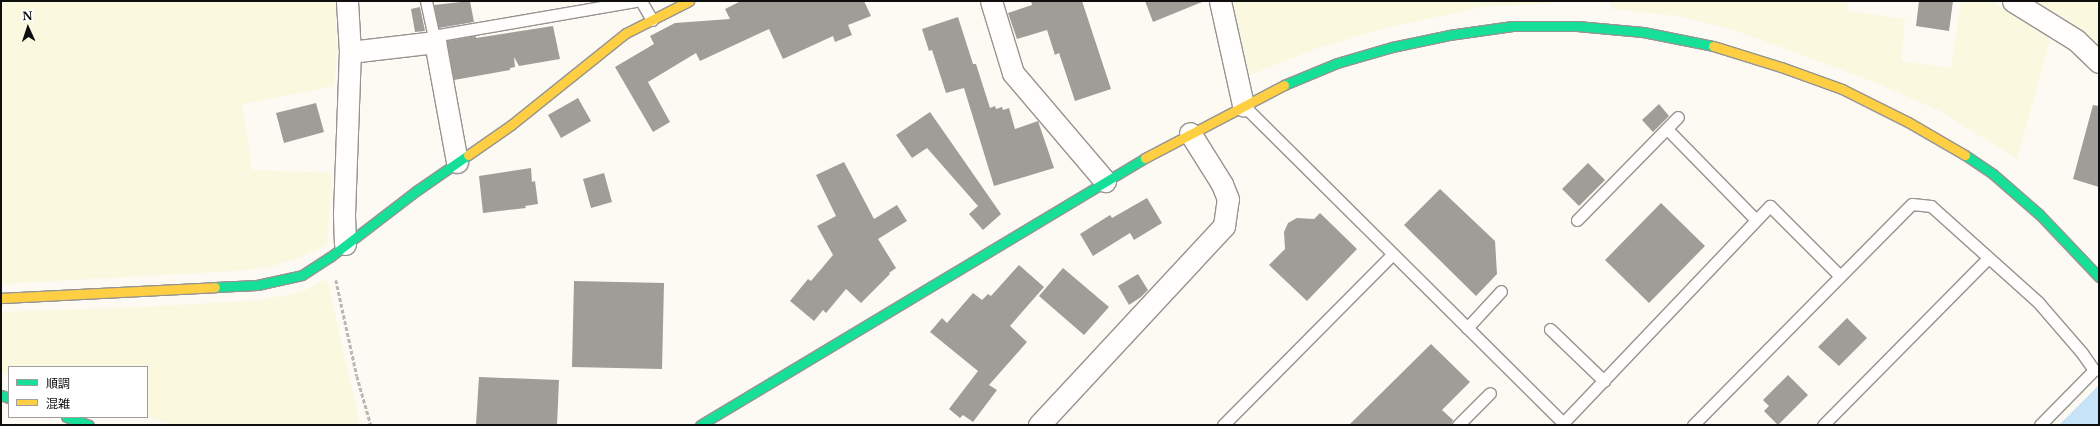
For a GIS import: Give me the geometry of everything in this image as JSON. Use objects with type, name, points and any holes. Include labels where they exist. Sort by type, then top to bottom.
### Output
[{"type":"street","points":[[338,250],[344,214],[350,52],[347,1]]},
{"type":"street","points":[[1,298],[257,285],[302,275],[457,162],[511,125],[626,33],[689,1]]},
{"type":"street","points":[[991,1],[1013,73],[1105,181]]},
{"type":"street","points":[[1220,1],[1243,105]]},
{"type":"street","points":[[2013,1],[2076,40],[2099,62]]},
{"type":"street","points":[[700,425],[1105,181],[1190,133],[1295,79],[1337,63],[1392,47],[1449,35],[1512,26],[1577,26],[1644,32],[1712,46],[1781,67],[1842,89],[1908,122],[1956,149],[1992,174],[2019,195],[2054,229],[2099,277]]},
{"type":"street","points":[[350,52],[434,39],[457,162]]},
{"type":"street","points":[[1039,425],[1224,226],[1228,199],[1222,184],[1190,133]]},
{"type":"street","points":[[69,418],[89,425]]},
{"type":"lane","points":[[426,1],[434,39],[635,1]]},
{"type":"lane","points":[[641,1],[652,20]]},
{"type":"lane","points":[[1243,105],[1564,424],[1770,206],[1840,276]]},
{"type":"lane","points":[[1577,220],[1678,117]]},
{"type":"lane","points":[[1667,129],[1756,220]]},
{"type":"lane","points":[[1693,425],[1912,204],[1931,206],[2038,302],[2082,353],[2094,370],[2040,425]]},
{"type":"lane","points":[[1223,425],[1393,254]]},
{"type":"lane","points":[[1823,425],[1988,258]]},
{"type":"lane","points":[[1467,328],[1501,291]]},
{"type":"lane","points":[[1550,329],[1604,381]]},
{"type":"lane","points":[[1458,425],[1490,393]]},
{"type":"path","points":[[338,250],[357,376],[371,425]]},
{"type":"shaded area","points":[[1,1],[335,1],[337,51],[334,86],[242,104],[252,170],[332,173],[327,245],[301,257],[270,267],[235,271],[1,284]]},
{"type":"shaded area","points":[[1233,1],[1553,1],[1553,3],[1483,7],[1388,27],[1315,49],[1249,75]]},
{"type":"shaded area","points":[[1611,1],[1848,1],[1847,11],[1905,19],[1901,61],[1951,68],[1961,1],[1992,1],[2050,39],[2017,159],[1940,111],[1869,80],[1731,29],[1678,16],[1611,9]]},
{"type":"shaded area","points":[[2036,1],[2099,1],[2099,48],[2083,32]]},
{"type":"shaded area","points":[[327,279],[360,425],[172,425],[148,418],[148,366],[8,366],[8,375],[1,372],[1,312],[144,307],[260,300],[301,292]]},
{"type":"water","points":[[2099,385],[2099,425],[2059,425]]},
{"type":"building","points":[[470,1],[474,22],[439,28],[434,5]]},
{"type":"building","points":[[741,1],[864,1],[871,16],[848,25],[852,35],[835,42],[833,36],[783,59],[769,29],[700,61],[696,53],[648,82],[670,122],[653,132],[615,67],[654,44],[650,36],[675,23],[730,19],[725,9]]},
{"type":"building","points":[[1031,1],[1082,1],[1111,89],[1075,101],[1059,53],[1055,55],[1047,30],[1017,39],[1008,13],[1032,5]]},
{"type":"building","points":[[1145,1],[1202,1],[1202,2],[1153,22]]},
{"type":"building","points":[[1919,1],[1953,1],[1949,31],[1916,26]]},
{"type":"building","points":[[420,7],[425,31],[415,32],[411,9]]},
{"type":"building","points":[[958,17],[973,64],[976,64],[990,108],[995,106],[996,109],[1002,107],[1003,110],[1009,108],[1015,129],[1038,121],[1054,168],[994,186],[964,88],[946,93],[932,50],[929,51],[922,29]]},
{"type":"building","points":[[553,26],[560,59],[519,66],[514,57],[515,67],[510,68],[510,70],[454,80],[447,41]]},
{"type":"building","points":[[578,98],[591,121],[561,138],[548,115]]},
{"type":"building","points":[[316,103],[324,132],[284,143],[276,113]]},
{"type":"building","points":[[1659,104],[1669,116],[1653,132],[1642,120]]},
{"type":"building","points":[[2093,105],[2099,106],[2099,187],[2073,179]]},
{"type":"building","points":[[930,112],[1001,214],[983,230],[969,214],[978,206],[927,148],[912,158],[896,135]]},
{"type":"building","points":[[844,162],[874,219],[897,205],[907,221],[878,239],[896,268],[889,273],[890,274],[861,303],[846,289],[826,313],[823,310],[814,321],[790,301],[808,279],[811,281],[833,255],[817,226],[836,216],[816,175]]},
{"type":"building","points":[[1588,163],[1605,180],[1579,206],[1562,189]]},
{"type":"building","points":[[531,168],[532,182],[535,181],[538,204],[525,206],[526,208],[483,213],[479,176]]},
{"type":"building","points":[[604,173],[612,202],[591,208],[583,179]]},
{"type":"building","points":[[1440,189],[1495,241],[1497,274],[1476,296],[1404,225]]},
{"type":"building","points":[[1147,198],[1162,223],[1134,240],[1130,233],[1093,256],[1080,234],[1110,215],[1112,218]]},
{"type":"building","points":[[1661,203],[1705,246],[1649,303],[1605,260]]},
{"type":"building","points":[[1320,213],[1357,249],[1307,301],[1269,265],[1285,249],[1284,232],[1288,223],[1297,218],[1314,219]]},
{"type":"building","points":[[1019,265],[1044,287],[1010,326],[1027,342],[989,385],[997,390],[973,422],[963,415],[960,418],[949,409],[978,371],[930,332],[942,318],[947,323],[973,293],[982,300],[988,294],[991,296]]},
{"type":"building","points":[[1063,268],[1109,307],[1084,335],[1039,296]]},
{"type":"building","points":[[1138,274],[1148,290],[1129,305],[1118,286]]},
{"type":"building","points":[[574,281],[664,283],[662,369],[572,367]]},
{"type":"building","points":[[1847,318],[1867,338],[1839,366],[1818,347]]},
{"type":"building","points":[[1431,344],[1470,382],[1442,410],[1453,420],[1451,425],[1349,425]]},
{"type":"building","points":[[1788,375],[1808,395],[1778,425],[1764,411],[1769,406],[1763,400]]},
{"type":"building","points":[[479,377],[559,380],[557,425],[476,425]]},
{"type":"traffic: fast","points":[[1284,85],[1337,63],[1392,47],[1449,35],[1512,26],[1577,26],[1643,32],[1713,46]]},
{"type":"traffic: fast","points":[[215,287],[257,285],[302,275],[330,257],[416,191],[468,155]]},
{"type":"traffic: fast","points":[[1965,155],[1993,174],[2040,215],[2099,277]]},
{"type":"traffic: fast","points":[[700,425],[1145,158]]},
{"type":"traffic: fast","points":[[1,395],[8,398]]},
{"type":"traffic: fast","points":[[69,418],[89,425]]},
{"type":"traffic: slow","points":[[468,155],[511,125],[626,33],[689,1]]},
{"type":"traffic: slow","points":[[1713,46],[1781,67],[1842,89],[1908,122],[1965,155]]},
{"type":"traffic: slow","points":[[1145,158],[1284,85]]},
{"type":"traffic: slow","points":[[1,298],[215,287]]}]
